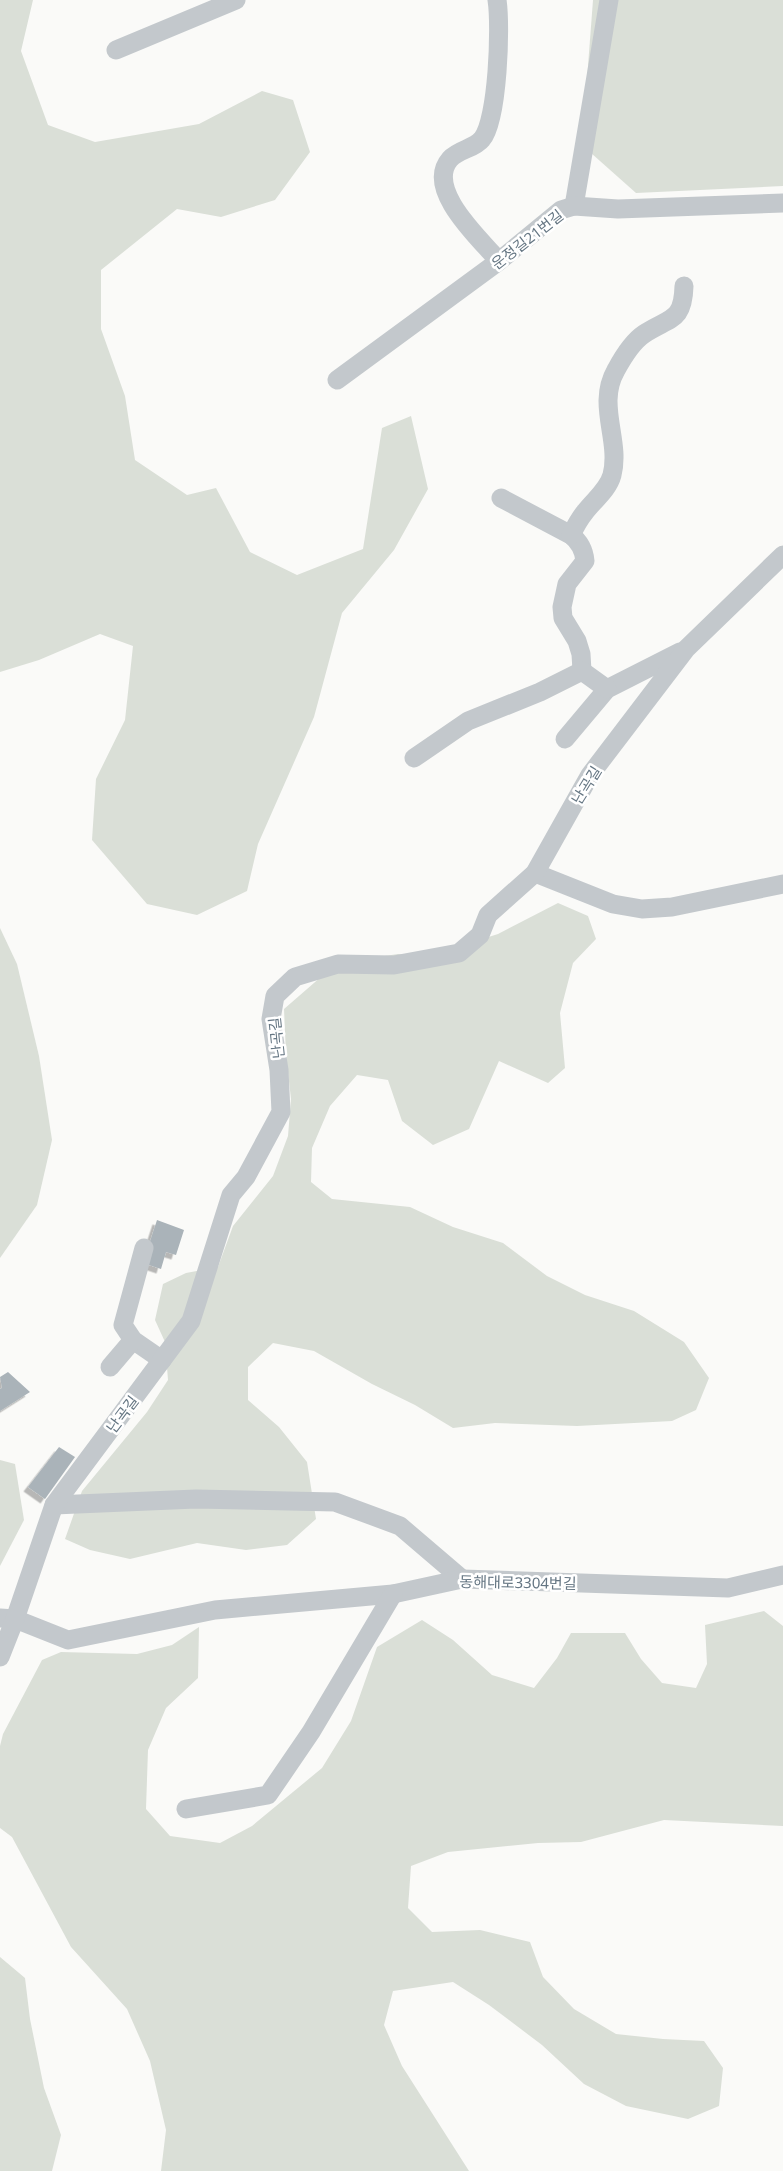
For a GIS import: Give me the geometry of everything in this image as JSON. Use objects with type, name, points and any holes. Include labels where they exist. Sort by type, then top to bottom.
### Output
[{"type":"street","points":[[116,50],[236,0]]},
{"type":"street","points":[[497,0],[500,34],[490,118],[483,138],[450,160],[445,169],[444,181],[447,196],[454,209],[499,261]]},
{"type":"street","points":[[574,206],[609,0]]},
{"type":"street","name":"운정길21번길","points":[[336,380],[499,261],[561,210],[574,206],[618,209],[783,203]]},
{"type":"street","points":[[571,535],[579,521],[612,477],[614,461],[613,442],[608,417],[608,399],[614,372],[629,348],[643,335],[671,320],[679,312],[684,300],[684,286]]},
{"type":"street","points":[[501,498],[571,535],[578,541],[584,552],[585,561],[567,584],[562,607],[563,618],[577,641],[581,654],[582,670]]},
{"type":"street","name":"난곡길","points":[[0,1657],[8,1619],[54,1505],[191,1321],[231,1195],[246,1177],[281,1112],[280,1070],[271,1019],[275,996],[295,977],[338,964],[394,966],[459,953],[480,935],[488,914],[535,873],[590,775],[686,649],[783,555]]},
{"type":"street","points":[[565,739],[608,689],[686,649]]},
{"type":"street","points":[[582,670],[608,689]]},
{"type":"street","points":[[414,758],[468,722],[540,692],[582,670]]},
{"type":"street","points":[[535,873],[613,904],[642,909],[672,907],[783,884]]},
{"type":"street","points":[[144,1248],[123,1325],[133,1340],[162,1360]]},
{"type":"street","points":[[110,1367],[133,1340]]},
{"type":"street","points":[[54,1505],[196,1499],[335,1502],[400,1526],[462,1579]]},
{"type":"street","name":"동해대로3304번길","points":[[8,1619],[68,1640],[215,1610],[393,1594],[462,1579],[728,1588],[783,1575]]},
{"type":"street","points":[[186,1809],[268,1795],[311,1732],[393,1594]]},
{"type":"shaded area","points":[[0,0],[33,0],[21,51],[48,125],[95,142],[199,124],[262,91],[293,100],[310,152],[275,200],[221,217],[177,209],[101,270],[101,329],[125,396],[135,460],[187,495],[216,488],[250,552],[297,575],[363,549],[382,428],[411,416],[428,489],[394,550],[342,613],[314,717],[258,844],[247,891],[197,915],[147,904],[92,840],[96,779],[125,720],[133,646],[100,634],[39,660],[0,672]]},
{"type":"shaded area","points":[[593,0],[783,0],[783,186],[636,193],[582,145]]},
{"type":"shaded area","points":[[558,903],[588,916],[596,939],[573,963],[560,1013],[565,1068],[548,1083],[499,1061],[469,1129],[433,1145],[402,1121],[388,1080],[357,1075],[330,1106],[312,1148],[311,1182],[332,1199],[410,1207],[453,1227],[503,1243],[547,1276],[585,1295],[634,1311],[684,1342],[709,1378],[696,1410],[672,1421],[577,1426],[495,1423],[453,1428],[415,1405],[372,1384],[314,1351],[273,1343],[248,1367],[248,1400],[279,1427],[307,1462],[316,1519],[287,1545],[246,1550],[197,1543],[130,1559],[90,1550],[65,1539],[82,1491],[147,1412],[168,1380],[165,1342],[155,1320],[163,1284],[186,1273],[218,1267],[233,1226],[273,1176],[288,1136],[291,1099],[284,1009],[337,963],[398,954],[429,956],[498,934]]},
{"type":"shaded area","points":[[0,928],[17,964],[39,1056],[52,1140],[37,1205],[0,1258]]},
{"type":"shaded area","points":[[0,1460],[15,1464],[24,1520],[0,1566]]},
{"type":"shaded area","points":[[764,1611],[783,1626],[783,1826],[664,1820],[581,1842],[538,1843],[448,1852],[411,1866],[408,1908],[432,1932],[480,1930],[530,1942],[543,1977],[574,2009],[616,2034],[704,2041],[723,2068],[719,2106],[688,2119],[626,2106],[584,2084],[542,2045],[489,2005],[453,1982],[393,1991],[384,2025],[402,2066],[469,2171],[161,2171],[166,2130],[150,2061],[127,2009],[71,1947],[12,1837],[0,1828],[0,1746],[3,1734],[42,1660],[61,1652],[137,1654],[172,1645],[199,1627],[198,1678],[166,1708],[148,1750],[146,1809],[170,1836],[220,1843],[252,1826],[322,1768],[351,1721],[377,1647],[422,1620],[453,1640],[492,1675],[534,1688],[557,1658],[571,1633],[625,1633],[641,1659],[662,1683],[696,1688],[707,1664],[705,1625]]},
{"type":"shaded area","points":[[0,1957],[25,1978],[30,2019],[44,2088],[61,2135],[52,2171],[0,2171]]},
{"type":"building","points":[[157,1220],[184,1230],[176,1255],[166,1252],[161,1269],[143,1263]]},
{"type":"building","points":[[8,1372],[30,1392],[0,1411],[0,1389],[2,1388],[0,1377]]},
{"type":"building","points":[[59,1447],[75,1457],[45,1499],[28,1487]]}]
